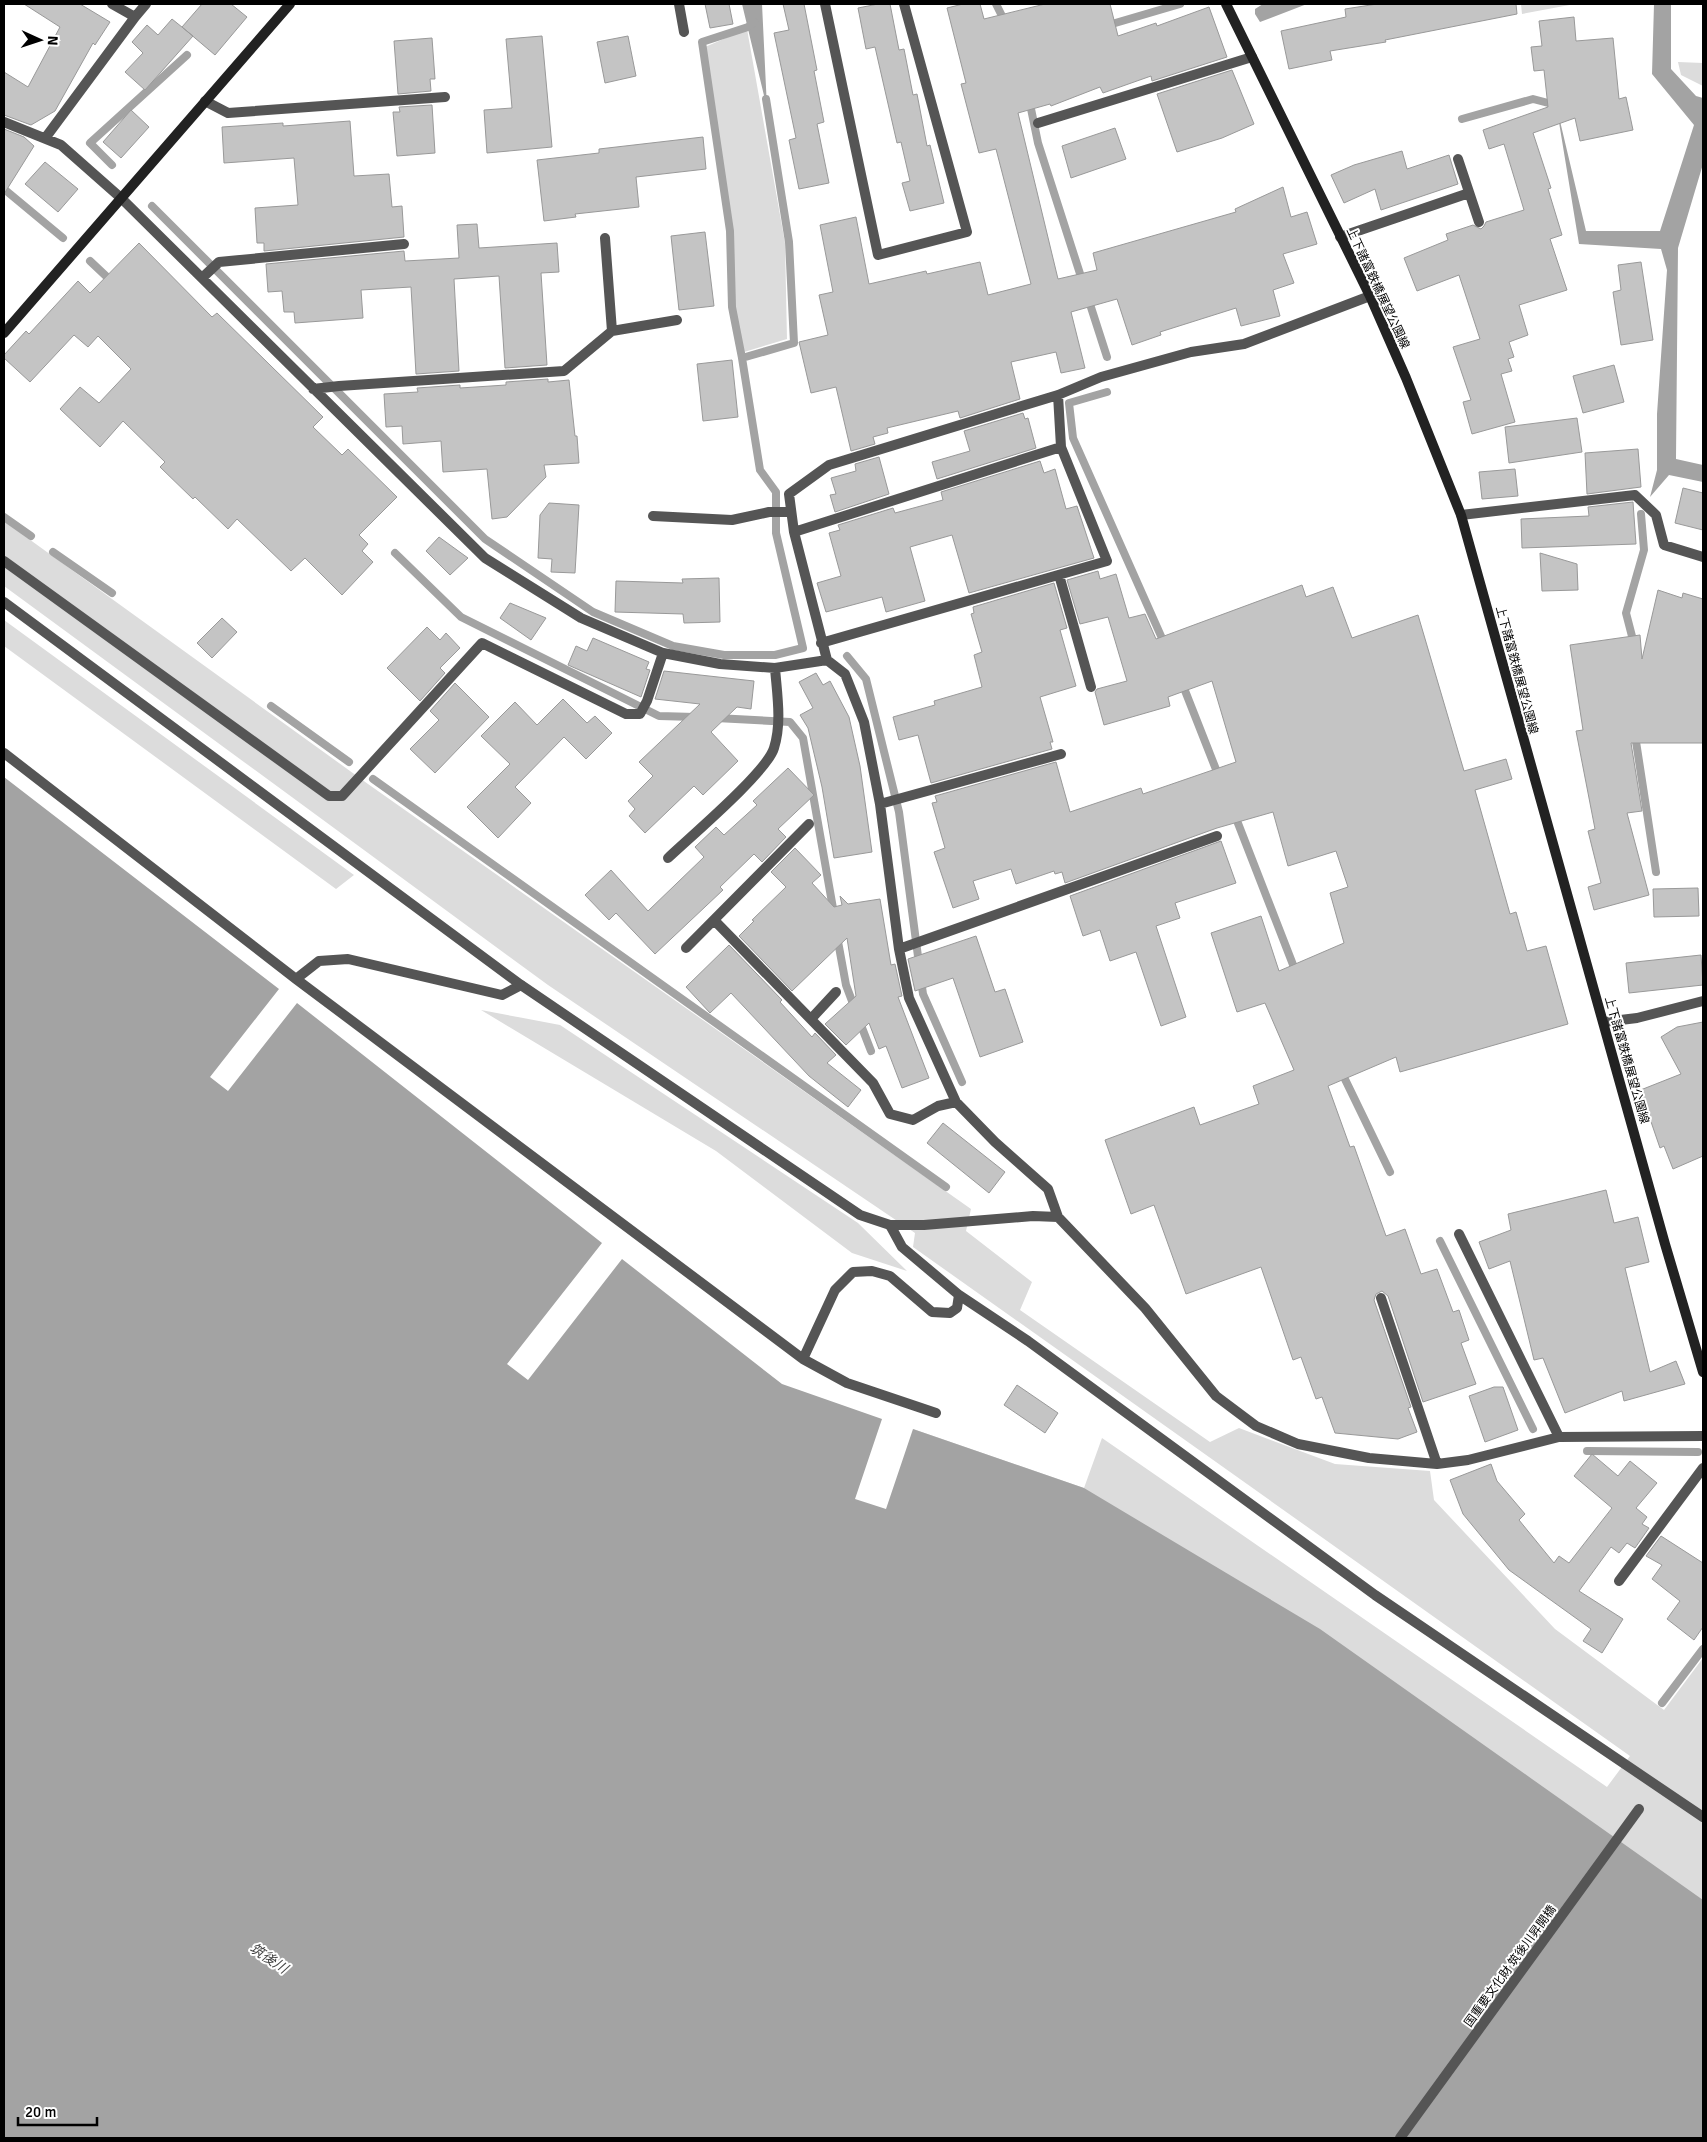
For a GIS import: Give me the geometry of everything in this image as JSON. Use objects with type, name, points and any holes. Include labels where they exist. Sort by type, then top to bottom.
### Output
[{"type":"street","points":[[112,4],[135,18]]},
{"type":"street","points":[[46,137],[146,4]]},
{"type":"street","points":[[4,333],[290,4]]},
{"type":"street","points":[[679,4],[684,32]]},
{"type":"street","points":[[824,4],[878,254],[967,232],[904,4]]},
{"type":"street","name":"上下諸富鉄橋展望公園線","points":[[1229,5],[1252,57],[1370,296],[1406,378],[1461,515],[1665,1244],[1703,1372]]},
{"type":"street","points":[[1038,124],[1252,57]]},
{"type":"street","points":[[205,101],[228,113],[445,97]]},
{"type":"street","points":[[4,122],[46,137],[61,145],[121,198],[484,558],[581,618],[663,653],[720,664],[775,668],[827,660]]},
{"type":"street","points":[[1458,160],[1479,222]]},
{"type":"street","points":[[1340,237],[1469,193]]},
{"type":"street","points":[[605,238],[612,331]]},
{"type":"street","points":[[202,278],[219,262],[404,244]]},
{"type":"street","points":[[1370,296],[1244,344],[1191,352],[1101,378],[1058,395],[829,465],[789,494],[794,532],[827,660],[845,674],[864,722],[880,804],[899,948],[909,998],[956,1102],[995,1142],[1048,1189],[1058,1218],[1145,1308],[1216,1396],[1256,1426],[1298,1444],[1370,1458],[1437,1464],[1468,1460],[1559,1438],[1703,1436]]},
{"type":"street","points":[[314,389],[564,371],[612,331],[677,320]]},
{"type":"street","points":[[822,643],[1107,561],[1061,446],[1058,395]]},
{"type":"street","points":[[794,532],[1061,446]]},
{"type":"street","points":[[1461,515],[1635,495],[1656,515],[1664,545],[1703,557]]},
{"type":"street","points":[[653,516],[732,520],[768,512],[790,512]]},
{"type":"street","points":[[4,561],[329,796],[342,796],[482,643],[626,714],[640,714],[647,701],[663,653]]},
{"type":"street","points":[[1059,575],[1091,687]]},
{"type":"street","points":[[4,602],[521,985],[860,1215],[890,1225],[924,1226],[1033,1216],[1058,1218]]},
{"type":"street","points":[[668,858],[762,769],[774,750],[778,729],[775,668]]},
{"type":"street","points":[[4,753],[296,979],[803,1359],[847,1383],[936,1413]]},
{"type":"street","points":[[880,804],[1061,754]]},
{"type":"street","points":[[686,948],[809,824]]},
{"type":"street","points":[[899,948],[1217,836]]},
{"type":"street","points":[[714,920],[873,1083],[890,1114],[913,1120],[938,1106],[956,1102]]},
{"type":"street","points":[[296,979],[319,961],[348,959],[502,995],[521,985]]},
{"type":"street","points":[[810,1019],[836,992]]},
{"type":"street","points":[[1604,1022],[1637,1018],[1703,1001]]},
{"type":"street","points":[[890,1225],[902,1247],[959,1295],[1028,1341],[1375,1595],[1703,1817]]},
{"type":"street","points":[[1458,1234],[1559,1438]]},
{"type":"street","points":[[803,1359],[835,1290],[853,1272],[872,1271],[890,1276],[932,1312],[950,1314],[957,1308],[959,1295]]},
{"type":"street","points":[[1380,1298],[1437,1464]]},
{"type":"street","points":[[1619,1581],[1703,1468]]},
{"type":"street","name":"国重要文化財 筑後川昇開橋","points":[[1400,2138],[1639,1809]]},
{"type":"shaded area","points":[[1521,4],[1575,4],[1522,14]]},
{"type":"shaded area","points":[[747,29],[785,243],[787,339],[744,352],[735,310],[732,225],[705,47]]},
{"type":"shaded area","points":[[1678,62],[1703,63],[1703,86],[1681,75]]},
{"type":"shaded area","points":[[4,521],[368,784],[971,1209],[966,1231],[1032,1282],[1020,1310],[1210,1442],[1239,1428],[1335,1464],[1430,1471],[1434,1500],[1555,1629],[1664,1710],[1703,1658],[1703,1916],[913,1429],[1084,1488],[1102,1438],[1607,1787],[1630,1756],[913,1247],[915,1233],[548,985],[4,586]]},
{"type":"shaded area","points":[[4,620],[354,875],[336,889],[4,646]]},
{"type":"shaded area","points":[[481,1010],[560,1025],[858,1223],[907,1271],[852,1253],[716,1151]]},
{"type":"water","points":[[742,4],[762,4],[767,108]]},
{"type":"water","points":[[1263,4],[1307,4],[1260,22],[1255,14],[1255,9]]},
{"type":"water","points":[[1654,4],[1671,4],[1671,69],[1696,96],[1703,98],[1703,164],[1678,248],[1676,459],[1703,465],[1703,482],[1669,475],[1650,497],[1657,470],[1657,414],[1667,270],[1661,249],[1579,244],[1556,104],[1586,231],[1660,231],[1694,125],[1652,74]]},
{"type":"water","name":"筑後川","points":[[4,777],[279,989],[210,1077],[228,1091],[297,1003],[602,1243],[507,1364],[528,1380],[622,1259],[782,1384],[882,1419],[855,1499],[886,1509],[913,1429],[1084,1488],[1320,1629],[1703,1900],[1703,2138],[4,2138]]},
{"type":"building","points":[[24,4],[80,4],[110,22],[95,45],[93,43],[55,111],[31,125],[4,115],[4,72],[28,87],[60,27]]},
{"type":"building","points":[[202,4],[231,4],[247,17],[215,55],[182,27]]},
{"type":"building","points":[[705,4],[729,4],[733,24],[710,28]]},
{"type":"building","points":[[783,4],[804,4],[817,70],[814,71],[824,122],[817,124],[829,183],[799,189],[789,140],[796,138],[774,33],[789,30]]},
{"type":"building","points":[[890,4],[899,50],[904,49],[913,95],[917,94],[927,146],[930,145],[944,203],[910,211],[902,183],[910,181],[901,142],[897,143],[875,47],[866,49],[858,8]]},
{"type":"building","points":[[963,4],[980,4],[984,19],[1045,4],[1110,4],[1118,36],[1156,23],[1157,26],[1209,7],[1227,57],[1152,81],[1151,76],[1103,93],[1100,87],[1051,106],[1050,104],[1018,113],[1058,279],[1097,270],[1093,253],[1236,212],[1235,209],[1283,187],[1291,217],[1307,212],[1317,244],[1283,254],[1294,283],[1273,290],[1280,316],[1241,326],[1236,308],[1160,332],[1161,335],[1132,345],[1117,299],[1071,312],[1085,368],[1061,373],[1056,352],[1011,362],[1020,399],[960,418],[958,411],[887,428],[888,433],[873,437],[875,444],[851,451],[836,387],[811,393],[799,342],[828,335],[819,295],[833,292],[820,225],[856,217],[869,284],[926,271],[927,274],[980,262],[988,295],[1031,284],[996,149],[979,153],[961,84],[966,83],[947,8]]},
{"type":"building","points":[[1377,4],[1516,4],[1517,14],[1385,40],[1386,42],[1330,51],[1332,60],[1289,69],[1281,31],[1346,17],[1345,9]]},
{"type":"building","points":[[1574,17],[1576,41],[1613,38],[1619,99],[1626,97],[1633,130],[1580,141],[1575,118],[1533,133],[1551,188],[1548,189],[1562,235],[1550,239],[1567,290],[1519,305],[1528,335],[1509,342],[1514,357],[1508,359],[1512,371],[1501,374],[1515,422],[1472,434],[1463,402],[1471,400],[1453,347],[1480,339],[1459,275],[1417,291],[1404,258],[1448,240],[1446,234],[1473,225],[1481,229],[1486,222],[1524,210],[1504,144],[1489,149],[1483,130],[1548,107],[1544,70],[1534,71],[1531,47],[1542,46],[1539,21]]},
{"type":"building","points":[[172,19],[193,36],[145,90],[125,72],[143,53],[132,42],[147,25],[158,35]]},
{"type":"building","points":[[542,36],[552,147],[487,153],[484,110],[512,108],[506,39]]},
{"type":"building","points":[[628,36],[636,76],[605,83],[597,42]]},
{"type":"building","points":[[432,38],[435,79],[430,79],[431,91],[398,94],[394,41]]},
{"type":"building","points":[[1232,70],[1254,124],[1222,138],[1177,152],[1157,94]]},
{"type":"building","points":[[432,105],[435,153],[397,156],[393,112],[400,112],[399,107]]},
{"type":"building","points":[[131,110],[149,127],[121,158],[103,142]]},
{"type":"building","points":[[350,121],[354,176],[389,174],[392,207],[402,206],[404,237],[264,251],[264,243],[257,243],[255,208],[298,205],[294,158],[224,163],[222,127],[283,123],[283,126]]},
{"type":"building","points":[[1115,128],[1126,159],[1071,178],[1062,146]]},
{"type":"building","points":[[4,129],[24,137],[34,146],[4,194]]},
{"type":"building","points":[[703,137],[706,169],[636,177],[639,207],[575,214],[576,217],[544,221],[537,160],[599,153],[599,149]]},
{"type":"building","points":[[1402,151],[1407,169],[1449,155],[1458,184],[1381,210],[1375,189],[1344,203],[1331,175],[1354,165]]},
{"type":"building","points":[[45,162],[78,189],[58,212],[25,184]]},
{"type":"building","points":[[477,224],[479,248],[557,243],[559,272],[541,273],[547,365],[505,368],[499,276],[454,279],[459,371],[416,374],[411,287],[361,290],[363,318],[295,323],[294,312],[284,312],[282,291],[268,292],[266,264],[404,251],[405,261],[459,258],[457,225]]},
{"type":"building","points":[[705,232],[714,306],[679,310],[671,236]]},
{"type":"building","points":[[139,243],[212,317],[217,313],[323,417],[313,427],[342,455],[348,449],[397,497],[359,535],[368,544],[362,551],[373,562],[342,595],[305,558],[291,571],[237,519],[228,529],[160,467],[165,462],[123,421],[100,447],[60,409],[80,387],[99,403],[131,369],[98,336],[88,347],[74,335],[30,382],[4,358],[4,355],[26,331],[29,334],[78,281],[90,293]]},
{"type":"building","points":[[1641,262],[1653,340],[1621,345],[1613,292],[1621,290],[1618,265]]},
{"type":"building","points":[[732,360],[738,417],[703,421],[697,364]]},
{"type":"building","points":[[1614,365],[1624,402],[1583,413],[1573,376]]},
{"type":"building","points":[[548,379],[548,382],[569,380],[579,463],[544,465],[546,477],[507,517],[492,519],[487,469],[443,472],[441,441],[403,444],[402,426],[386,427],[384,394],[418,392],[417,388],[460,385],[460,388],[506,385],[506,382]]},
{"type":"building","points":[[1023,413],[1025,419],[1028,418],[1036,448],[937,479],[932,462],[970,451],[964,431]]},
{"type":"building","points":[[1577,418],[1582,452],[1509,463],[1505,427]]},
{"type":"building","points":[[1638,449],[1641,487],[1587,494],[1585,453]]},
{"type":"building","points":[[879,457],[889,494],[835,512],[830,495],[836,494],[831,478],[856,471],[855,464]]},
{"type":"building","points":[[1040,461],[1044,473],[1055,469],[1066,509],[1077,506],[1094,558],[969,593],[952,535],[910,547],[925,601],[886,612],[882,597],[826,612],[817,583],[841,576],[829,533],[840,530],[838,525],[893,508],[895,513],[943,500],[941,492]]},
{"type":"building","points":[[1515,469],[1518,496],[1482,499],[1479,472]]},
{"type":"building","points":[[1683,488],[1703,493],[1703,530],[1675,523]]},
{"type":"building","points":[[1633,502],[1636,544],[1522,548],[1521,519],[1589,516],[1588,507]]},
{"type":"building","points":[[549,503],[579,505],[575,573],[551,572],[552,559],[538,558],[540,515]]},
{"type":"building","points":[[439,537],[468,558],[450,575],[426,551]]},
{"type":"building","points":[[1540,553],[1577,564],[1578,590],[1542,591]]},
{"type":"building","points":[[1098,571],[1100,579],[1116,574],[1129,618],[1145,614],[1156,639],[1302,585],[1306,597],[1333,587],[1352,638],[1418,615],[1464,771],[1506,759],[1512,779],[1475,790],[1510,914],[1516,912],[1527,951],[1546,946],[1568,1024],[1400,1072],[1396,1057],[1328,1086],[1350,1147],[1354,1146],[1386,1236],[1405,1229],[1421,1274],[1437,1269],[1453,1312],[1459,1310],[1469,1340],[1461,1343],[1476,1384],[1423,1402],[1388,1296],[1382,1291],[1376,1294],[1374,1300],[1411,1407],[1408,1408],[1417,1432],[1398,1439],[1335,1433],[1322,1397],[1316,1399],[1301,1357],[1293,1360],[1261,1267],[1186,1294],[1154,1205],[1131,1214],[1105,1140],[1194,1107],[1200,1125],[1259,1104],[1253,1086],[1294,1070],[1265,1003],[1237,1012],[1211,933],[1261,916],[1279,971],[1344,943],[1330,893],[1348,887],[1336,851],[1288,866],[1273,812],[1217,828],[1065,883],[1062,872],[1055,874],[1054,871],[1016,884],[1011,869],[973,881],[979,899],[953,908],[934,852],[945,848],[932,803],[937,802],[935,796],[1056,762],[1070,812],[1141,788],[1143,794],[1236,762],[1212,681],[1168,697],[1170,706],[1104,725],[1095,692],[1097,689],[1127,681],[1108,617],[1080,624],[1067,580]]},
{"type":"building","points":[[719,578],[720,622],[684,623],[683,614],[615,612],[616,581],[683,583],[682,579]]},
{"type":"building","points":[[1054,583],[1067,628],[1060,630],[1076,686],[1040,697],[1053,742],[1050,742],[1052,749],[931,783],[918,735],[899,740],[893,717],[935,705],[934,701],[982,687],[974,655],[982,652],[971,614],[974,613],[973,607]]},
{"type":"building","points":[[1658,590],[1682,598],[1683,593],[1703,599],[1703,743],[1631,743],[1642,811],[1627,813],[1649,895],[1594,910],[1588,887],[1601,883],[1588,831],[1595,829],[1576,731],[1583,730],[1570,645],[1640,635],[1642,659]]},
{"type":"building","points":[[510,603],[546,618],[531,640],[500,618]]},
{"type":"building","points":[[222,618],[237,632],[212,658],[197,643]]},
{"type":"building","points":[[427,627],[440,640],[446,633],[460,648],[440,668],[445,673],[420,701],[387,668]]},
{"type":"building","points":[[593,638],[649,662],[646,669],[650,670],[641,697],[568,665],[576,646],[587,651]]},
{"type":"building","points":[[664,671],[754,681],[751,709],[737,707],[711,732],[738,761],[703,795],[694,786],[645,833],[629,816],[635,809],[628,801],[653,776],[639,762],[700,704],[655,699]]},
{"type":"building","points":[[816,673],[823,685],[830,681],[849,717],[860,766],[872,852],[834,858],[822,787],[808,728],[800,715],[813,708],[799,682]]},
{"type":"building","points":[[455,683],[489,717],[435,773],[410,749],[439,720],[430,711]]},
{"type":"building","points":[[563,699],[587,723],[595,716],[612,733],[586,759],[564,737],[515,787],[531,803],[498,838],[467,807],[510,764],[481,736],[515,702],[537,725]]},
{"type":"building","points":[[788,768],[814,795],[778,829],[786,837],[762,862],[754,854],[720,887],[723,890],[655,954],[616,913],[609,920],[585,895],[611,870],[648,911],[704,857],[695,847],[716,827],[724,835],[757,805],[753,801]]},
{"type":"building","points":[[1221,841],[1236,883],[1175,903],[1180,918],[1156,926],[1186,1017],[1161,1026],[1136,952],[1110,961],[1100,930],[1083,936],[1070,896]]},
{"type":"building","points":[[795,848],[821,875],[812,883],[834,907],[842,905],[840,896],[848,904],[880,899],[891,965],[895,964],[902,996],[898,997],[929,1078],[902,1088],[886,1046],[879,1049],[869,1023],[846,1045],[825,1024],[856,996],[847,938],[792,991],[739,936],[754,921],[752,920],[786,887],[771,872]]},
{"type":"building","points":[[1698,888],[1699,916],[1654,917],[1653,889]]},
{"type":"building","points":[[976,936],[995,992],[1005,989],[1023,1042],[980,1057],[953,978],[915,991],[908,959]]},
{"type":"building","points":[[729,945],[782,1000],[780,1002],[812,1037],[815,1033],[836,1055],[827,1063],[861,1090],[848,1107],[809,1076],[731,993],[710,1013],[686,987]]},
{"type":"building","points":[[1701,955],[1703,985],[1629,993],[1626,963]]},
{"type":"building","points":[[1703,1022],[1703,1156],[1673,1169],[1664,1146],[1660,1148],[1638,1091],[1681,1074],[1661,1037],[1677,1027]]},
{"type":"building","points":[[943,1123],[1005,1172],[989,1193],[927,1143]]},
{"type":"building","points":[[1606,1190],[1614,1223],[1638,1217],[1649,1262],[1625,1268],[1650,1372],[1676,1361],[1685,1384],[1624,1401],[1622,1391],[1565,1413],[1543,1358],[1534,1360],[1510,1261],[1489,1269],[1479,1242],[1511,1230],[1508,1214]]},
{"type":"building","points":[[1017,1385],[1058,1413],[1045,1433],[1004,1405]]},
{"type":"building","points":[[1494,1387],[1503,1387],[1518,1430],[1485,1442],[1469,1396]]},
{"type":"building","points":[[1592,1454],[1618,1476],[1630,1461],[1657,1483],[1636,1508],[1647,1517],[1642,1524],[1649,1528],[1635,1548],[1627,1543],[1619,1553],[1611,1547],[1579,1591],[1623,1619],[1602,1653],[1583,1641],[1591,1629],[1509,1570],[1463,1514],[1450,1480],[1491,1464],[1497,1481],[1525,1514],[1519,1520],[1554,1563],[1559,1556],[1569,1563],[1612,1508],[1574,1476]]},
{"type":"building","points":[[1661,1536],[1703,1563],[1703,1627],[1694,1640],[1667,1619],[1680,1601],[1652,1579],[1662,1565],[1646,1556]]},
{"type":"waterway","points":[[996,4],[1005,22]]},
{"type":"waterway","points":[[1105,26],[1180,4]]},
{"type":"waterway","points":[[742,358],[732,307],[730,231],[702,42],[748,27],[754,22]]},
{"type":"waterway","points":[[112,165],[90,143],[187,55]]},
{"type":"waterway","points":[[152,206],[485,539],[593,612],[673,646],[724,655],[775,655],[803,648],[776,533],[776,492],[760,470],[742,358],[794,343],[789,242],[766,99]]},
{"type":"waterway","points":[[1029,99],[1038,143],[1083,283]]},
{"type":"waterway","points":[[1462,119],[1533,99],[1556,105]]},
{"type":"waterway","points":[[4,189],[63,238]]},
{"type":"waterway","points":[[90,261],[107,277]]},
{"type":"waterway","points":[[1088,298],[1107,357]]},
{"type":"waterway","points":[[1107,392],[1069,403],[1073,438],[1165,645]]},
{"type":"waterway","points":[[1634,644],[1626,613],[1644,550],[1641,514]]},
{"type":"waterway","points":[[4,517],[31,536]]},
{"type":"waterway","points":[[53,552],[112,593]]},
{"type":"waterway","points":[[395,553],[461,617],[659,716],[695,717]]},
{"type":"waterway","points":[[847,656],[866,679],[899,812],[919,964]]},
{"type":"waterway","points":[[1182,683],[1219,777]]},
{"type":"waterway","points":[[271,706],[349,762]]},
{"type":"waterway","points":[[716,718],[790,722],[803,738],[834,914]]},
{"type":"waterway","points":[[1635,735],[1656,872]]},
{"type":"waterway","points":[[373,779],[946,1187]]},
{"type":"waterway","points":[[1234,813],[1297,975]]},
{"type":"waterway","points":[[837,936],[846,985],[855,1009]]},
{"type":"waterway","points":[[921,980],[923,994],[962,1082]]},
{"type":"waterway","points":[[859,1020],[871,1051]]},
{"type":"waterway","points":[[1341,1071],[1390,1172]]},
{"type":"waterway","points":[[1440,1241],[1533,1429]]},
{"type":"waterway","points":[[1587,1451],[1698,1452]]},
{"type":"waterway","points":[[1662,1703],[1703,1649]]}]
